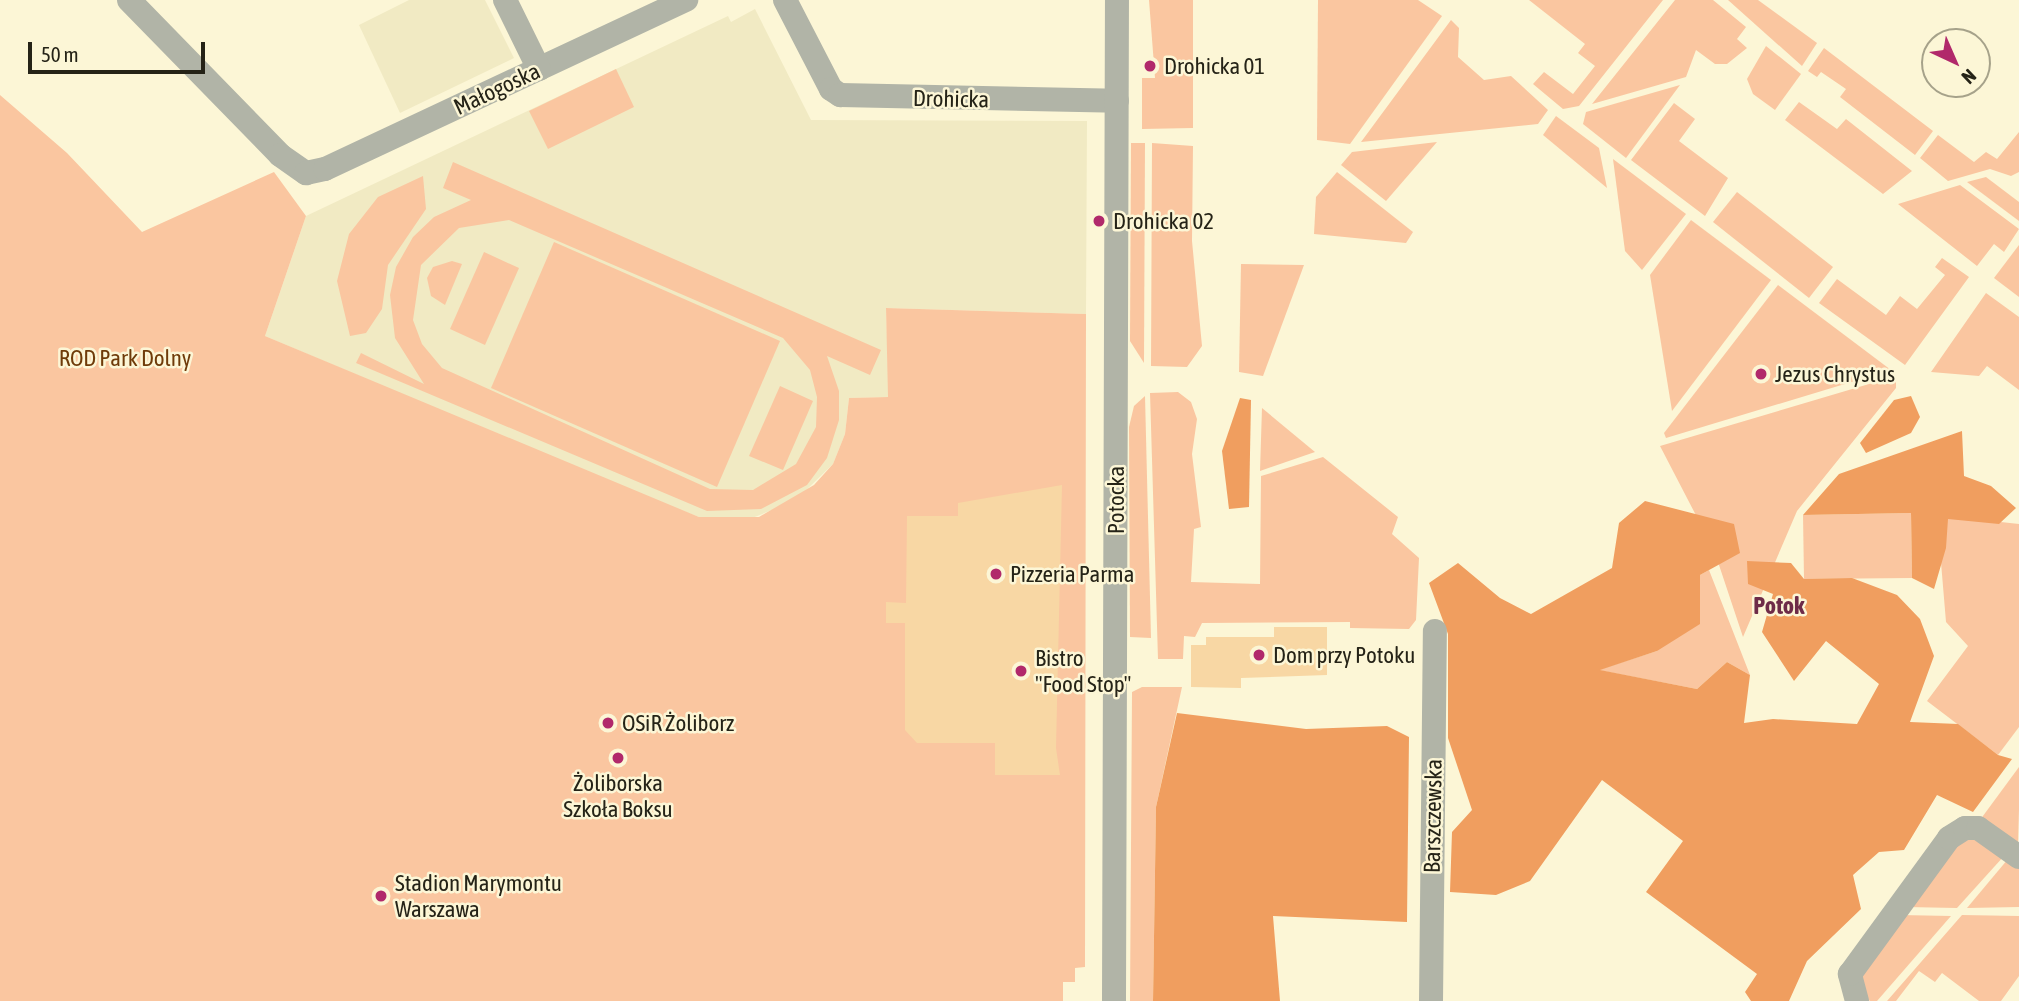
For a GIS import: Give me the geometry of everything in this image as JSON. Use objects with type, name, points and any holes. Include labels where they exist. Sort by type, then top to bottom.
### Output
[{"type":"street","name":"Małogoska","points":[[129,0],[280,155],[306,173],[325,169],[686,0]]},
{"type":"street","points":[[505,0],[538,69]]},
{"type":"street","name":"Drohicka","points":[[785,0],[831,89],[849,97],[1117,101]]},
{"type":"street","name":"Potocka","points":[[1114,1001],[1117,0]]},
{"type":"street","name":"Barszczewska","points":[[1431,1001],[1435,631]]},
{"type":"street","points":[[1857,1001],[1849,986],[1850,974],[1938,850],[1965,828],[1988,833],[2019,857]]},
{"type":"shaded area","points":[[409,0],[485,0],[514,58],[400,113],[359,25]]},
{"type":"shaded area","points":[[755,9],[811,120],[1087,121],[1086,314],[886,308],[889,397],[849,398],[845,434],[833,464],[796,500],[745,521],[699,517],[623,488],[265,336],[306,216],[728,16],[731,22]]},
{"type":"shaded area","points":[[1911,396],[1920,417],[1911,433],[1866,453],[1860,443],[1894,400]]},
{"type":"shaded area","points":[[1240,398],[1251,400],[1249,507],[1229,509],[1222,451]]},
{"type":"shaded area","points":[[1962,431],[1964,476],[1991,486],[2016,508],[1999,524],[1948,519],[1946,548],[1934,589],[1912,578],[1911,513],[1803,515],[1839,474]]},
{"type":"shaded area","points":[[1645,501],[1734,524],[1740,553],[1700,575],[1700,624],[1657,651],[1600,670],[1697,689],[1727,662],[1750,675],[1744,723],[1773,719],[1857,724],[1879,684],[1826,641],[1794,681],[1762,632],[1773,594],[1748,584],[1747,561],[1791,563],[1804,579],[1852,578],[1897,595],[1920,619],[1934,656],[1910,722],[1958,724],[1998,755],[2012,759],[1973,812],[1937,795],[1904,850],[1879,852],[1853,875],[1861,909],[1807,961],[1789,1001],[1751,1001],[1745,992],[1757,974],[1646,892],[1683,841],[1602,780],[1530,881],[1496,895],[1450,892],[1452,832],[1472,810],[1448,738],[1448,634],[1429,583],[1458,563],[1500,598],[1531,614],[1612,568],[1619,523]]},
{"type":"shaded area","points":[[1177,713],[1306,729],[1387,726],[1409,737],[1407,922],[1273,916],[1280,1001],[1153,1001],[1156,807]]},
{"type":"green space","points":[[1149,0],[1193,0],[1193,128],[1142,129],[1142,78],[1155,78]]},
{"type":"green space","points":[[1318,0],[1418,0],[1442,16],[1350,144],[1317,140]]},
{"type":"green space","points":[[1529,0],[1663,0],[1579,106],[1563,109],[1533,84],[1544,72],[1573,94],[1595,66],[1578,53],[1585,44]]},
{"type":"green space","points":[[1675,0],[1713,0],[1746,27],[1737,39],[1747,48],[1727,64],[1715,64],[1696,50],[1686,77],[1592,104]]},
{"type":"green space","points":[[1728,0],[1758,0],[1817,43],[1802,66]]},
{"type":"green space","points":[[1451,20],[1459,28],[1458,57],[1484,80],[1511,76],[1548,110],[1538,124],[1361,142]]},
{"type":"green space","points":[[1766,46],[1801,74],[1775,110],[1753,94],[1747,79]]},
{"type":"green space","points":[[1824,48],[1933,131],[1915,155],[1840,97],[1846,89],[1821,72],[1817,77],[1808,71]]},
{"type":"green space","points":[[616,69],[634,107],[548,149],[529,111]]},
{"type":"green space","points":[[1680,85],[1626,158],[1583,124],[1586,112]]},
{"type":"green space","name":"OSiR Żoliborz","points":[[0,95],[67,153],[142,232],[274,172],[306,216],[265,336],[699,517],[759,517],[814,485],[833,464],[845,434],[849,398],[888,397],[886,308],[1086,314],[1085,967],[1075,968],[1075,982],[1063,982],[1063,1001],[0,1001]]},
{"type":"green space","points":[[1799,102],[1837,129],[1846,119],[1912,171],[1883,194],[1785,120]]},
{"type":"green space","points":[[1674,103],[1695,119],[1679,141],[1728,178],[1705,216],[1631,160]]},
{"type":"green space","points":[[1556,116],[1599,148],[1607,188],[1543,135]]},
{"type":"green space","points":[[2019,132],[2019,172],[2011,176],[1990,169],[1948,181],[1920,158],[1938,135],[1974,162],[1986,152],[1997,159]]},
{"type":"green space","points":[[1437,142],[1386,201],[1341,165],[1352,152]]},
{"type":"green space","points":[[1131,143],[1145,143],[1144,363],[1130,341]]},
{"type":"green space","points":[[1152,143],[1193,146],[1192,241],[1202,346],[1187,367],[1151,366]]},
{"type":"green space","points":[[1613,159],[1686,214],[1642,270],[1625,251]]},
{"type":"green space","points":[[453,162],[881,350],[870,375],[827,356],[839,391],[839,420],[827,458],[807,485],[761,509],[707,511],[356,363],[361,353],[424,384],[395,338],[390,295],[396,267],[413,237],[434,217],[471,200],[443,188]],"holes":[[[509,220],[783,338],[810,370],[817,397],[816,427],[796,464],[753,490],[710,489],[442,368],[422,344],[413,320],[421,265],[459,228]]]},
{"type":"green space","points":[[1337,172],[1413,232],[1406,243],[1314,234],[1316,197]]},
{"type":"green space","points":[[423,176],[426,209],[388,265],[382,309],[366,333],[350,336],[337,281],[349,234],[378,197]]},
{"type":"green space","points":[[1986,177],[2019,202],[2019,221],[1967,182]]},
{"type":"green space","points":[[1960,185],[2019,229],[2004,252],[1994,244],[1977,266],[1898,204]]},
{"type":"green space","points":[[1737,192],[1833,267],[1809,298],[1713,222]]},
{"type":"green space","points":[[1691,220],[1771,280],[1672,411],[1650,275]]},
{"type":"green space","points":[[554,242],[780,341],[717,487],[491,388]]},
{"type":"green space","points":[[2019,245],[2019,297],[1994,278]]},
{"type":"green space","points":[[484,252],[519,268],[485,345],[450,329]]},
{"type":"green space","points":[[1942,258],[1969,277],[1905,365],[1819,303],[1837,279],[1886,315],[1900,296],[1917,309],[1945,275],[1935,267]]},
{"type":"green space","points":[[452,261],[462,264],[445,305],[431,296],[427,278],[433,267]]},
{"type":"green space","points":[[1241,264],[1304,265],[1263,376],[1239,372]]},
{"type":"green space","points":[[1778,285],[1891,370],[1666,438],[1664,433]]},
{"type":"green space","points":[[1986,293],[2019,317],[2019,390],[1987,366],[1979,376],[1931,372]]},
{"type":"green space","points":[[1896,376],[1896,388],[1797,511],[1743,637],[1714,550],[1660,446]]},
{"type":"green space","points":[[780,386],[813,401],[783,470],[749,456]]},
{"type":"green space","points":[[1178,392],[1191,402],[1197,419],[1192,454],[1201,527],[1194,529],[1191,582],[1260,584],[1261,476],[1323,457],[1398,517],[1392,534],[1419,558],[1416,620],[1409,629],[1350,628],[1350,622],[1202,623],[1195,637],[1184,636],[1183,659],[1158,659],[1150,393]]},
{"type":"green space","points":[[1145,396],[1151,638],[1130,637],[1129,427],[1134,406]]},
{"type":"green space","points":[[1262,408],[1315,452],[1260,471]]},
{"type":"green space","points":[[1911,513],[1912,578],[1804,579],[1803,515]]},
{"type":"green space","points":[[1937,515],[2019,524],[2019,727],[1998,755],[1927,701],[1968,646],[1946,622]]},
{"type":"green space","points":[[1709,570],[1750,675],[1727,662],[1697,689],[1598,670],[1657,651],[1700,575]]},
{"type":"green space","points":[[1142,687],[1182,687],[1156,807],[1153,1001],[1130,1001],[1132,692]]},
{"type":"green space","points":[[2019,767],[2019,809],[2018,845],[1980,820]]},
{"type":"green space","points":[[1971,839],[1988,842],[2004,856],[1957,908],[1906,907],[1955,844]]},
{"type":"green space","points":[[2008,859],[2019,868],[2019,907],[1967,908]]},
{"type":"green space","points":[[1900,915],[1951,916],[1877,1001],[1870,1001],[1862,995],[1861,969]]},
{"type":"green space","points":[[1962,915],[2019,916],[2019,976],[2001,1001],[1979,1001],[1942,973],[1935,982],[1919,971],[1896,1001],[1887,1001]]},
{"type":"building","points":[[1062,485],[1056,748],[1060,775],[995,775],[995,743],[917,743],[905,730],[905,623],[886,623],[886,602],[906,603],[907,516],[958,516],[958,503]]},
{"type":"building","name":"Dom przy Potoku","points":[[1274,627],[1327,627],[1327,675],[1241,678],[1241,688],[1191,687],[1191,645],[1206,645],[1206,637],[1274,637]]},
{"type":"place","name":"Drohicka 01","points":[[1150,66]]},
{"type":"place","name":"Drohicka 02","points":[[1099,221]]},
{"type":"place","name":"Jezus Chrystus","points":[[1761,374]]},
{"type":"place","name":"Pizzeria Parma","points":[[996,574]]},
{"type":"place","name":"Dom przy Potoku","points":[[1259,655]]},
{"type":"place","name":"Bistro \"Food Stop\"","points":[[1021,671]]},
{"type":"place","name":"OSiR Żoliborz","points":[[608,723]]},
{"type":"place","name":"Żoliborska Szkoła Boksu","points":[[618,758]]},
{"type":"place","name":"Stadion Marymontu Warszawa","points":[[381,896]]},
{"type":"district","name":"Potok","points":[[1779,606]]},
{"type":"park label","name":"ROD Park Dolny","points":[[125,358]]}]
